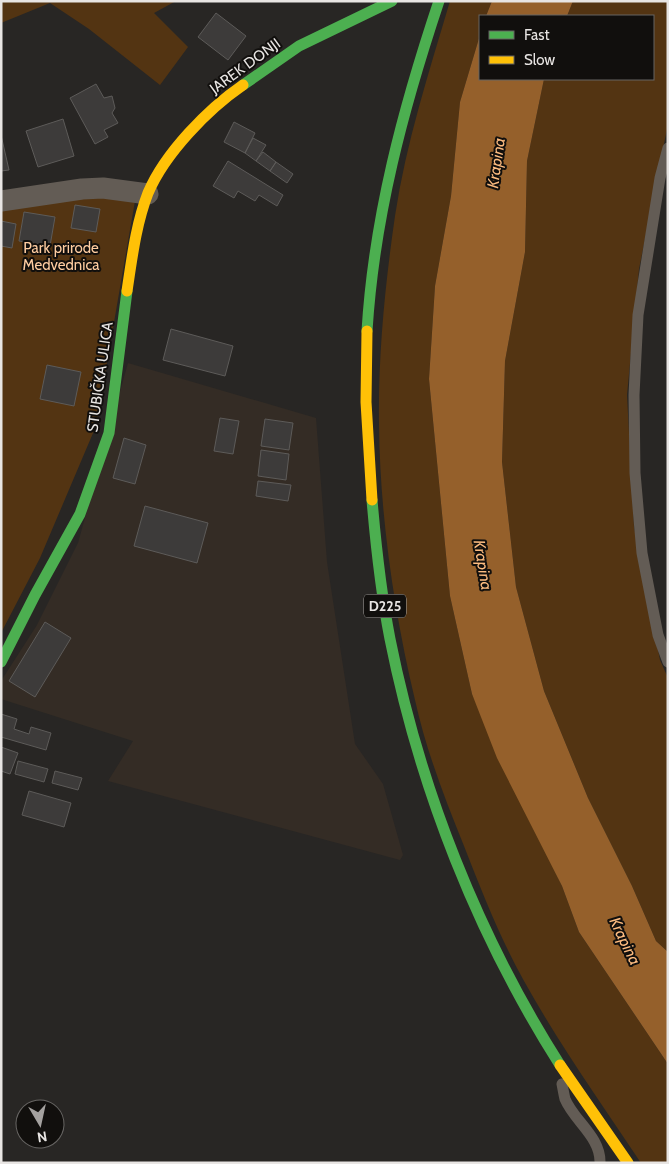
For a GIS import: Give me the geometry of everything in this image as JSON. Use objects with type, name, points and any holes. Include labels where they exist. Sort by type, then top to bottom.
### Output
[{"type":"main road","name":"JAREK DONJI","points":[[148,194],[158,173],[172,154],[209,112],[236,90],[299,46],[392,1]]},
{"type":"main road","name":"D225","points":[[439,1],[396,147],[379,222],[369,301],[365,369],[367,452],[381,586],[402,693],[431,794],[482,920],[526,1009],[556,1058],[628,1163]]},
{"type":"main road","name":"STUBIČKA ULICA","points":[[1,662],[35,595],[80,514],[109,433],[132,256],[148,194]]},
{"type":"street","points":[[1,202],[82,189],[103,188],[148,194]]},
{"type":"lane","points":[[668,148],[660,178],[638,315],[634,395],[635,473],[642,553],[658,635],[668,662]]},
{"type":"lane","points":[[556,1058],[566,1101],[594,1142],[600,1163]]},
{"type":"shaded area","points":[[128,363],[316,418],[327,562],[355,744],[383,784],[403,855],[400,860],[108,781],[133,741],[1,699],[1,681],[37,625],[78,543]]},
{"type":"green space","points":[[1,1],[176,1],[154,13],[188,47],[160,85],[89,29],[50,3],[1,23]]},
{"type":"green space","points":[[450,1],[492,1],[486,15],[479,15],[479,38],[460,102],[451,196],[435,286],[429,379],[450,596],[472,694],[562,886],[579,932],[668,1064],[668,1163],[641,1163],[566,1050],[515,965],[499,932],[450,810],[419,719],[407,667],[389,564],[382,494],[379,399],[383,321],[395,216],[405,162]]},
{"type":"green space","points":[[573,1],[668,1],[668,124],[639,269],[627,395],[634,527],[660,660],[668,678],[668,952],[656,941],[632,886],[588,798],[544,691],[516,587],[502,462],[505,361],[525,252],[527,161],[544,80],[654,80],[654,15],[567,15]]},
{"type":"green space","name":"Park prirode Medvednica","points":[[92,195],[135,201],[96,426],[40,558],[1,633],[1,207]]},
{"type":"water","points":[[492,1],[573,1],[567,15],[486,15]]},
{"type":"water","name":"Krapina","points":[[479,38],[479,80],[544,80],[527,161],[525,252],[505,361],[502,462],[516,587],[544,691],[588,798],[632,886],[656,941],[668,952],[668,1064],[579,932],[562,886],[497,758],[472,694],[450,596],[429,379],[435,286],[451,196],[460,102]]},
{"type":"building","points":[[216,13],[246,36],[228,60],[198,37]]},
{"type":"building","points":[[96,84],[104,98],[112,96],[115,108],[112,113],[118,123],[104,130],[108,137],[95,144],[70,98]]},
{"type":"building","points":[[63,119],[74,156],[38,167],[26,131]]},
{"type":"building","points":[[234,122],[255,133],[245,153],[224,142]]},
{"type":"building","points":[[1,135],[9,170],[1,171]]},
{"type":"building","points":[[253,138],[266,145],[256,161],[245,153]]},
{"type":"building","points":[[263,152],[276,162],[270,171],[256,161]]},
{"type":"building","points":[[228,161],[283,195],[277,206],[259,195],[255,201],[238,191],[234,198],[213,186]]},
{"type":"building","points":[[276,162],[293,174],[287,183],[270,171]]},
{"type":"building","points":[[75,205],[100,209],[96,232],[71,228]]},
{"type":"building","points":[[24,212],[55,217],[50,246],[19,241]]},
{"type":"building","points":[[1,221],[16,224],[12,248],[1,246]]},
{"type":"building","points":[[171,329],[233,346],[225,376],[163,360]]},
{"type":"building","points":[[47,365],[81,372],[74,406],[40,399]]},
{"type":"building","points":[[220,418],[239,421],[233,454],[214,451]]},
{"type":"building","points":[[265,419],[293,423],[289,450],[261,446]]},
{"type":"building","points":[[124,438],[146,445],[135,484],[113,478]]},
{"type":"building","points":[[261,450],[289,454],[286,480],[258,476]]},
{"type":"building","points":[[258,481],[291,485],[288,501],[256,496]]},
{"type":"building","points":[[145,506],[208,523],[197,563],[134,546]]},
{"type":"building","points":[[45,622],[71,638],[35,697],[9,681]]},
{"type":"building","points":[[1,714],[17,719],[14,729],[29,734],[31,727],[51,733],[46,750],[1,737]]},
{"type":"building","points":[[1,747],[18,753],[10,774],[1,771]]},
{"type":"building","points":[[18,761],[48,769],[44,782],[15,774]]},
{"type":"building","points":[[55,771],[82,778],[78,790],[52,783]]},
{"type":"building","points":[[29,791],[71,803],[64,827],[22,815]]},
{"type":"traffic: fast","points":[[243,85],[299,46],[392,1]]},
{"type":"traffic: fast","points":[[367,331],[376,247],[383,205],[402,123],[439,1]]},
{"type":"traffic: fast","points":[[1,662],[35,595],[80,514],[109,433],[127,291]]},
{"type":"traffic: fast","points":[[372,500],[379,570],[390,639],[418,751],[435,806],[478,913],[503,965],[530,1016],[560,1065]]},
{"type":"traffic: slow","points":[[127,291],[140,217],[148,193],[156,178],[176,148],[202,119],[243,85]]},
{"type":"traffic: slow","points":[[367,331],[366,402],[372,500]]},
{"type":"traffic: slow","points":[[560,1065],[628,1163]]}]
